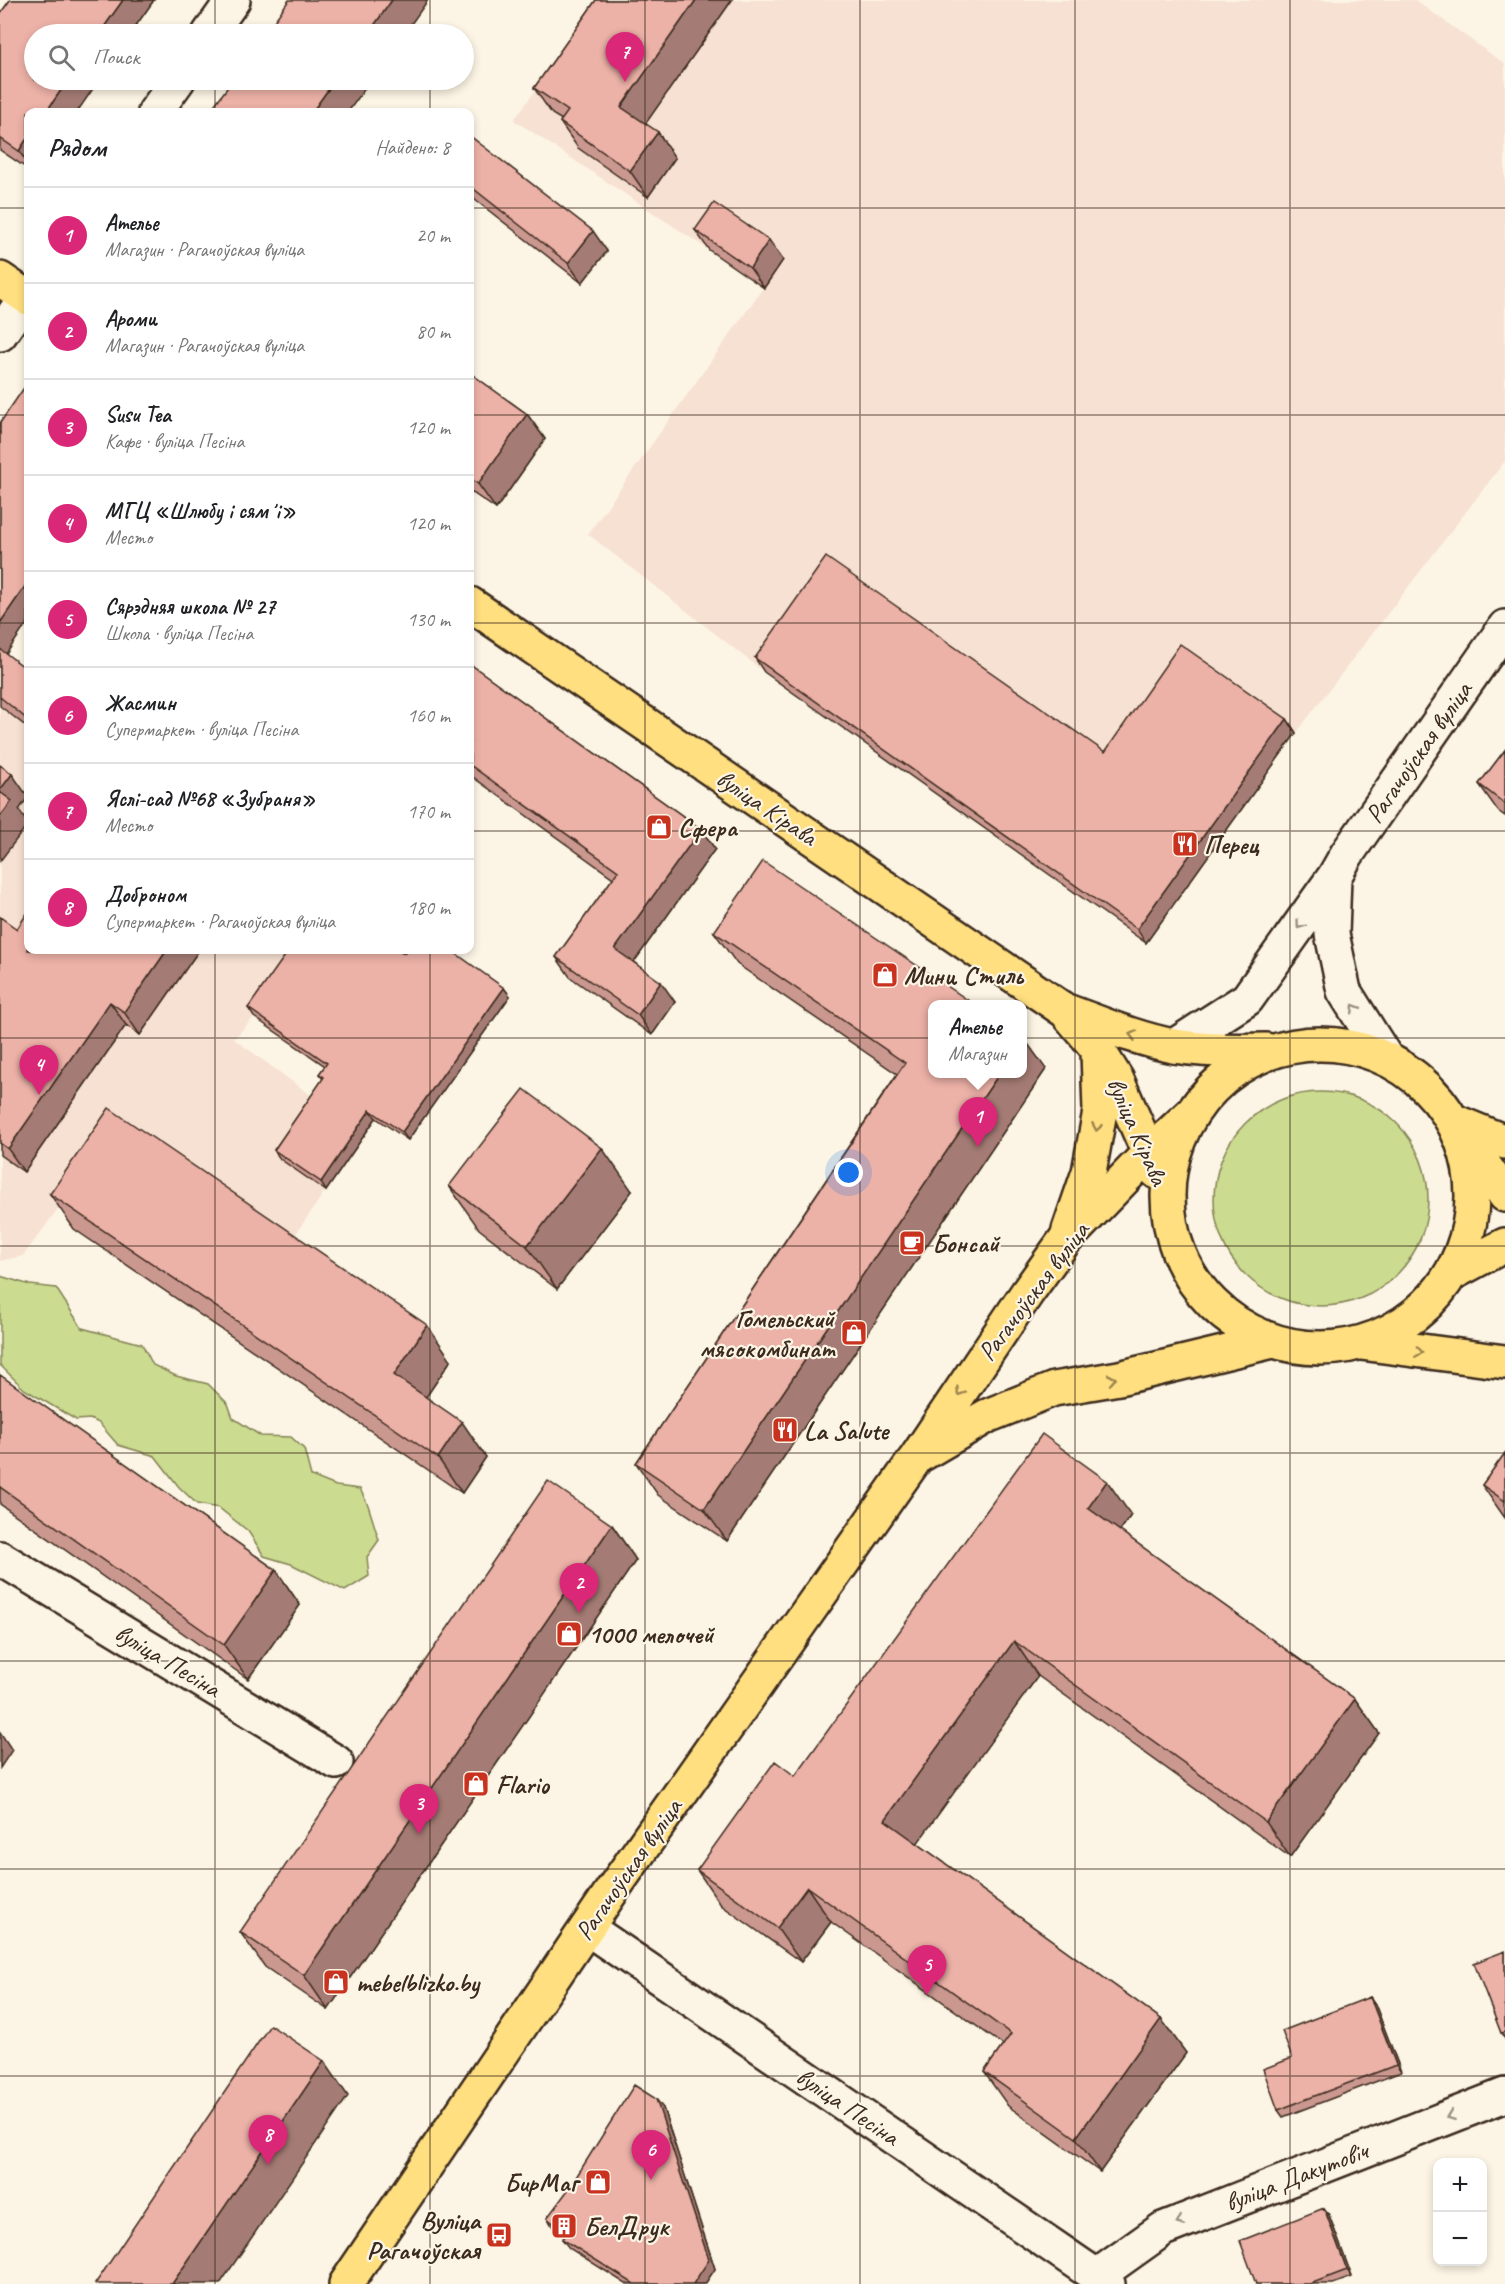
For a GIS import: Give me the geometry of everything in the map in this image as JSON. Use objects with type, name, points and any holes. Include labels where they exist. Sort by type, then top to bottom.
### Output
[{"type":"main road","points":[[0,279],[24,294]]},
{"type":"main road","name":"вуліца Кірава","points":[[474,607],[1064,1010],[1120,1031],[1173,1046],[1223,1052],[1274,1050],[1331,1043],[1386,1058],[1425,1085],[1454,1121]]},
{"type":"main road","name":"вуліца Кірава","points":[[1064,1010],[1097,1048],[1117,1080],[1167,1196]]},
{"type":"main road","points":[[1065,1240],[1089,1172],[1100,1111],[1097,1048]]},
{"type":"main road","points":[[1274,1050],[1227,1074],[1192,1113],[1173,1153],[1167,1196],[1172,1234],[1186,1270],[1197,1285],[1209,1300],[1238,1325],[1273,1341],[1317,1348],[1361,1343],[1505,1362]]},
{"type":"main road","name":"Рагачоўская вуліца","points":[[346,2284],[587,1928],[916,1458],[1065,1240],[1149,1153],[1192,1113]]},
{"type":"main road","points":[[1454,1121],[1505,1142]]},
{"type":"main road","points":[[1454,1121],[1505,1195]]},
{"type":"main road","points":[[1451,1274],[1470,1224],[1471,1172],[1454,1121]]},
{"type":"main road","points":[[1361,1343],[1413,1317],[1451,1274],[1505,1245]]},
{"type":"main road","name":"Рагачоўская вуліца","points":[[916,1458],[987,1416],[1054,1389],[1119,1378],[1273,1341]]},
{"type":"street","points":[[216,24],[233,0]]},
{"type":"street","points":[[158,108],[171,90]]},
{"type":"street","points":[[0,334],[24,301]]},
{"type":"street","name":"Рагачоўская вуліца","points":[[1173,1046],[1247,999],[1334,877],[1347,854],[1505,627]]},
{"type":"street","name":"Рагачоўская вуліца","points":[[1334,877],[1332,934],[1344,991],[1386,1058]]},
{"type":"street","name":"вуліца Песіна","points":[[0,1558],[336,1762]]},
{"type":"street","name":"вуліца Песіна","points":[[587,1928],[1102,2280]]},
{"type":"street","name":"вуліца Дакутовіч","points":[[1102,2280],[1163,2229],[1505,2095]]},
{"type":"shaded area","points":[[600,0],[1415,0],[1505,64],[1505,461],[1296,733],[1146,943],[764,672],[588,534],[783,260],[728,223],[709,250],[514,120]]},
{"type":"shaded area","points":[[0,659],[24,676],[24,954],[298,954],[254,1017],[234,1039],[364,1134],[295,1235],[119,1127],[23,1256],[0,1261]]},
{"type":"green space","points":[[1321,1092],[1342,1094],[1362,1100],[1397,1123],[1420,1158],[1426,1178],[1428,1199],[1426,1220],[1420,1240],[1397,1275],[1362,1298],[1342,1304],[1321,1306],[1300,1304],[1280,1298],[1245,1275],[1222,1240],[1216,1220],[1214,1199],[1216,1178],[1222,1158],[1245,1123],[1280,1100],[1300,1094]]},
{"type":"green space","points":[[0,1276],[30,1285],[56,1288],[82,1328],[142,1344],[153,1365],[176,1376],[208,1384],[228,1404],[233,1418],[261,1436],[291,1437],[304,1449],[311,1476],[336,1486],[360,1489],[368,1505],[379,1540],[367,1557],[369,1576],[345,1591],[291,1564],[264,1556],[248,1531],[219,1508],[197,1504],[179,1487],[155,1456],[118,1445],[99,1423],[90,1419],[76,1420],[24,1389],[0,1365]]},
{"type":"building","points":[[10,0],[123,0],[106,24],[24,24],[24,90],[61,90],[49,108],[24,108],[24,143],[19,151],[0,138],[0,14]]},
{"type":"building","points":[[289,0],[392,0],[375,24],[272,24]]},
{"type":"building","points":[[596,0],[696,0],[621,107],[658,132],[630,171],[560,122],[568,111],[534,88]]},
{"type":"building","points":[[226,90],[328,90],[315,108],[212,108]]},
{"type":"building","points":[[474,139],[593,231],[568,263],[474,189]]},
{"type":"building","points":[[714,203],[769,240],[750,268],[695,230]]},
{"type":"building","points":[[474,376],[527,414],[478,484],[474,481]]},
{"type":"building","points":[[24,388],[24,588],[0,623],[0,423]]},
{"type":"building","points":[[826,557],[1105,752],[1180,644],[1287,719],[1137,929],[755,658]]},
{"type":"building","points":[[0,649],[24,667],[24,717],[0,697]]},
{"type":"building","points":[[474,667],[701,829],[615,949],[661,982],[638,1015],[556,957],[618,871],[474,768]]},
{"type":"building","points":[[1505,750],[1505,804],[1479,784]]},
{"type":"building","points":[[0,765],[12,774],[0,790]]},
{"type":"building","points":[[0,792],[12,801],[0,817]]},
{"type":"building","points":[[763,861],[968,1000],[928,1000],[928,1078],[996,1078],[704,1509],[636,1463],[905,1063],[714,932]]},
{"type":"building","points":[[0,917],[17,929],[24,918],[24,954],[164,954],[124,1012],[110,1002],[8,1149],[0,1143]]},
{"type":"building","points":[[286,954],[457,954],[504,988],[402,1132],[370,1110],[321,1182],[274,1150],[324,1077],[319,1074],[327,1063],[248,1008]]},
{"type":"building","points":[[524,1089],[602,1148],[527,1246],[449,1186]]},
{"type":"building","points":[[109,1108],[427,1325],[394,1375],[462,1422],[438,1458],[50,1194]]},
{"type":"building","points":[[0,1375],[276,1570],[224,1645],[0,1487]]},
{"type":"building","points":[[1042,1434],[1107,1481],[1088,1508],[1355,1699],[1266,1822],[1014,1641],[885,1820],[1161,2019],[1076,2138],[984,2072],[1011,2034],[807,1887],[777,1928],[697,1870],[775,1761],[795,1776]]},
{"type":"building","points":[[1505,1453],[1505,1501],[1482,1485]]},
{"type":"building","points":[[548,1481],[612,1525],[304,1975],[240,1932]]},
{"type":"building","points":[[1505,1951],[1505,2032],[1501,2033],[1474,1963]]},
{"type":"building","points":[[1370,1997],[1396,2065],[1278,2110],[1263,2069],[1292,2058],[1282,2031]]},
{"type":"building","points":[[270,2025],[324,2061],[172,2284],[95,2284]]},
{"type":"building","points":[[634,2085],[656,2099],[709,2260],[693,2284],[634,2284],[562,2239],[566,2233],[547,2218],[568,2190]]},
{"type":"building","points":[[1324,2208],[1347,2270],[1310,2284],[1256,2284],[1240,2241]]},
{"type":"place","name":"Яслі-сад №68 «Зубраня»","points":[[625,82]]},
{"type":"place","name":"Сфера","points":[[659,827]]},
{"type":"place","name":"Перец","points":[[1185,844]]},
{"type":"place","name":"Мини Стиль","points":[[885,975]]},
{"type":"place","name":"МГЦ «Шлюбу і сямʼі»","points":[[39,1095]]},
{"type":"place","name":"Ателье","points":[[978,1147]]},
{"type":"place","name":"Бонсай","points":[[912,1243]]},
{"type":"place","name":"Гомельский мясокомбинат","points":[[854,1333]]},
{"type":"place","name":"La Salute","points":[[785,1430]]},
{"type":"place","name":"Ароми","points":[[579,1613]]},
{"type":"place","name":"1000 мелочей","points":[[569,1634]]},
{"type":"place","name":"Flario","points":[[476,1784]]},
{"type":"place","name":"Susu Tea","points":[[419,1834]]},
{"type":"place","name":"mebelblizko.by","points":[[336,1982]]},
{"type":"place","name":"Сярэдняя школа № 27","points":[[927,1995]]},
{"type":"place","name":"Доброном","points":[[268,2165]]},
{"type":"place","name":"Жасмин","points":[[651,2180]]},
{"type":"place","name":"БирМаг","points":[[598,2182]]},
{"type":"place","name":"БелДрук","points":[[564,2226]]},
{"type":"place","name":"Вуліца Рагачоўская","points":[[499,2235]]}]
